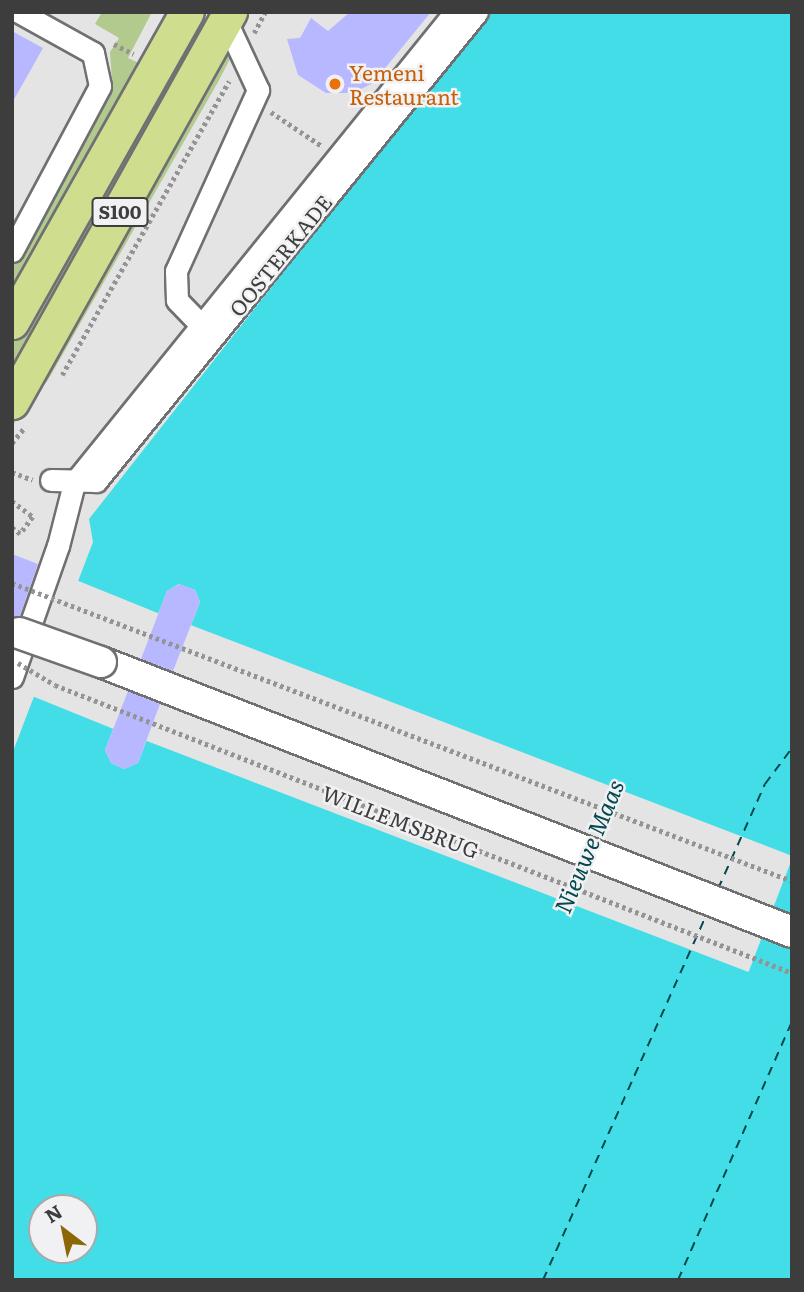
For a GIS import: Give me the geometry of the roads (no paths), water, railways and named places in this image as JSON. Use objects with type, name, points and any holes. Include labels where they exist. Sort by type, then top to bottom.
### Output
[{"type":"main road","name":"S100","points":[[12,322],[187,12]]},
{"type":"main road","name":"S100","points":[[20,412],[228,17]]},
{"type":"main road","name":"WILLEMSBRUG","points":[[13,656],[792,932]]},
{"type":"street","points":[[12,251],[100,86],[93,53],[19,12]]},
{"type":"street","name":"OOSTERKADE","points":[[71,491],[199,323],[454,12]]},
{"type":"street","name":"OOSTERKADE","points":[[71,491],[96,481],[477,12]]},
{"type":"street","name":"OOSTERKADE","points":[[199,323],[177,300],[174,282],[255,102],[257,83],[228,17]]},
{"type":"street","name":"OOSTERKADE","points":[[51,480],[71,491]]},
{"type":"street","points":[[13,656],[58,546],[71,491]]},
{"type":"water","name":"Nieuwe Maas","points":[[488,12],[792,12],[792,1280],[12,1280],[12,754],[93,542],[89,519]],"holes":[[[179,584],[195,590],[200,602],[138,763],[124,769],[111,763],[105,750],[167,591]]]},
{"type":"place","name":"Yemeni Restaurant","points":[[335,84]]}]
